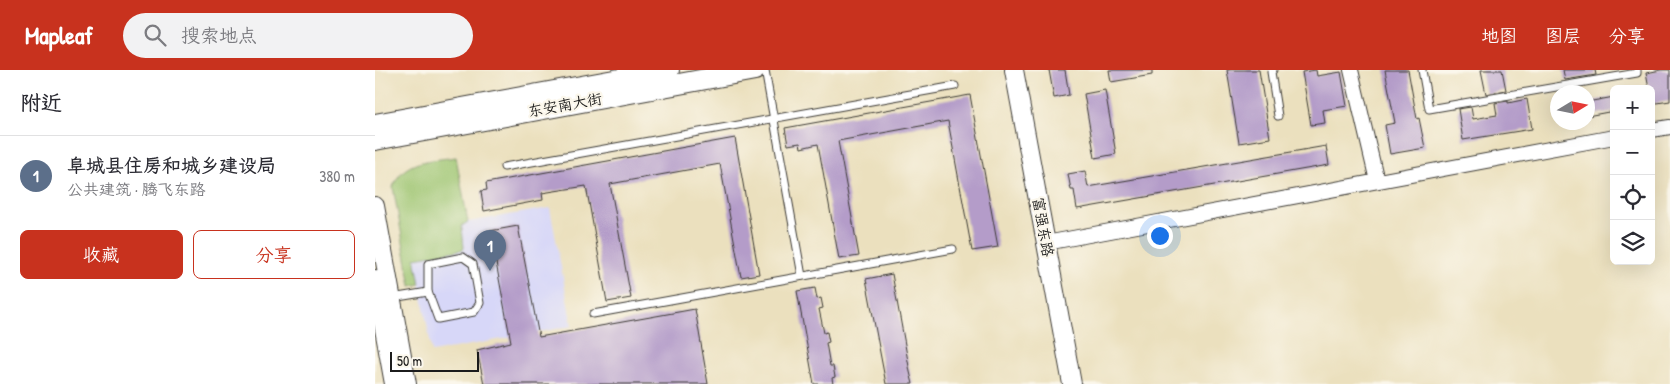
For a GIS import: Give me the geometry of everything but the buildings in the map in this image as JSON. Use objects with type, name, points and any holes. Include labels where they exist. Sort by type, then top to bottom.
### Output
[{"type":"main road","name":"东安南大街","points":[[375,124],[669,70]]},
{"type":"main road","name":"东安南大街","points":[[375,140],[755,70]]},
{"type":"street","name":"富强东路","points":[[1014,70],[1072,384]]},
{"type":"street","points":[[1351,70],[1377,181]]},
{"type":"street","points":[[1655,129],[1670,127]]},
{"type":"street","points":[[1046,243],[1610,138]]},
{"type":"street","points":[[375,206],[407,384]]},
{"type":"street","points":[[375,280],[394,384]]},
{"type":"lane","points":[[765,70],[802,276]]},
{"type":"lane","points":[[1273,70],[1271,72],[1278,116]]},
{"type":"lane","points":[[1422,70],[1429,110],[1637,73],[1637,70]]},
{"type":"lane","points":[[504,167],[955,86]]},
{"type":"lane","points":[[593,314],[953,249]]},
{"type":"lane","points":[[463,257],[473,264],[480,303],[473,312],[438,319],[429,292],[428,264],[463,257]]},
{"type":"lane","points":[[392,298],[429,292]]},
{"type":"shaded area","points":[[550,208],[572,326],[432,352],[415,258],[462,250],[464,248],[462,227],[468,222]]},
{"type":"green space","points":[[456,157],[468,222],[462,227],[464,248],[415,258],[420,284],[411,286],[393,187],[403,171],[410,166],[427,161]]},
{"type":"place","name":"阜城县住房和城乡建设局","points":[[490,271]]}]
